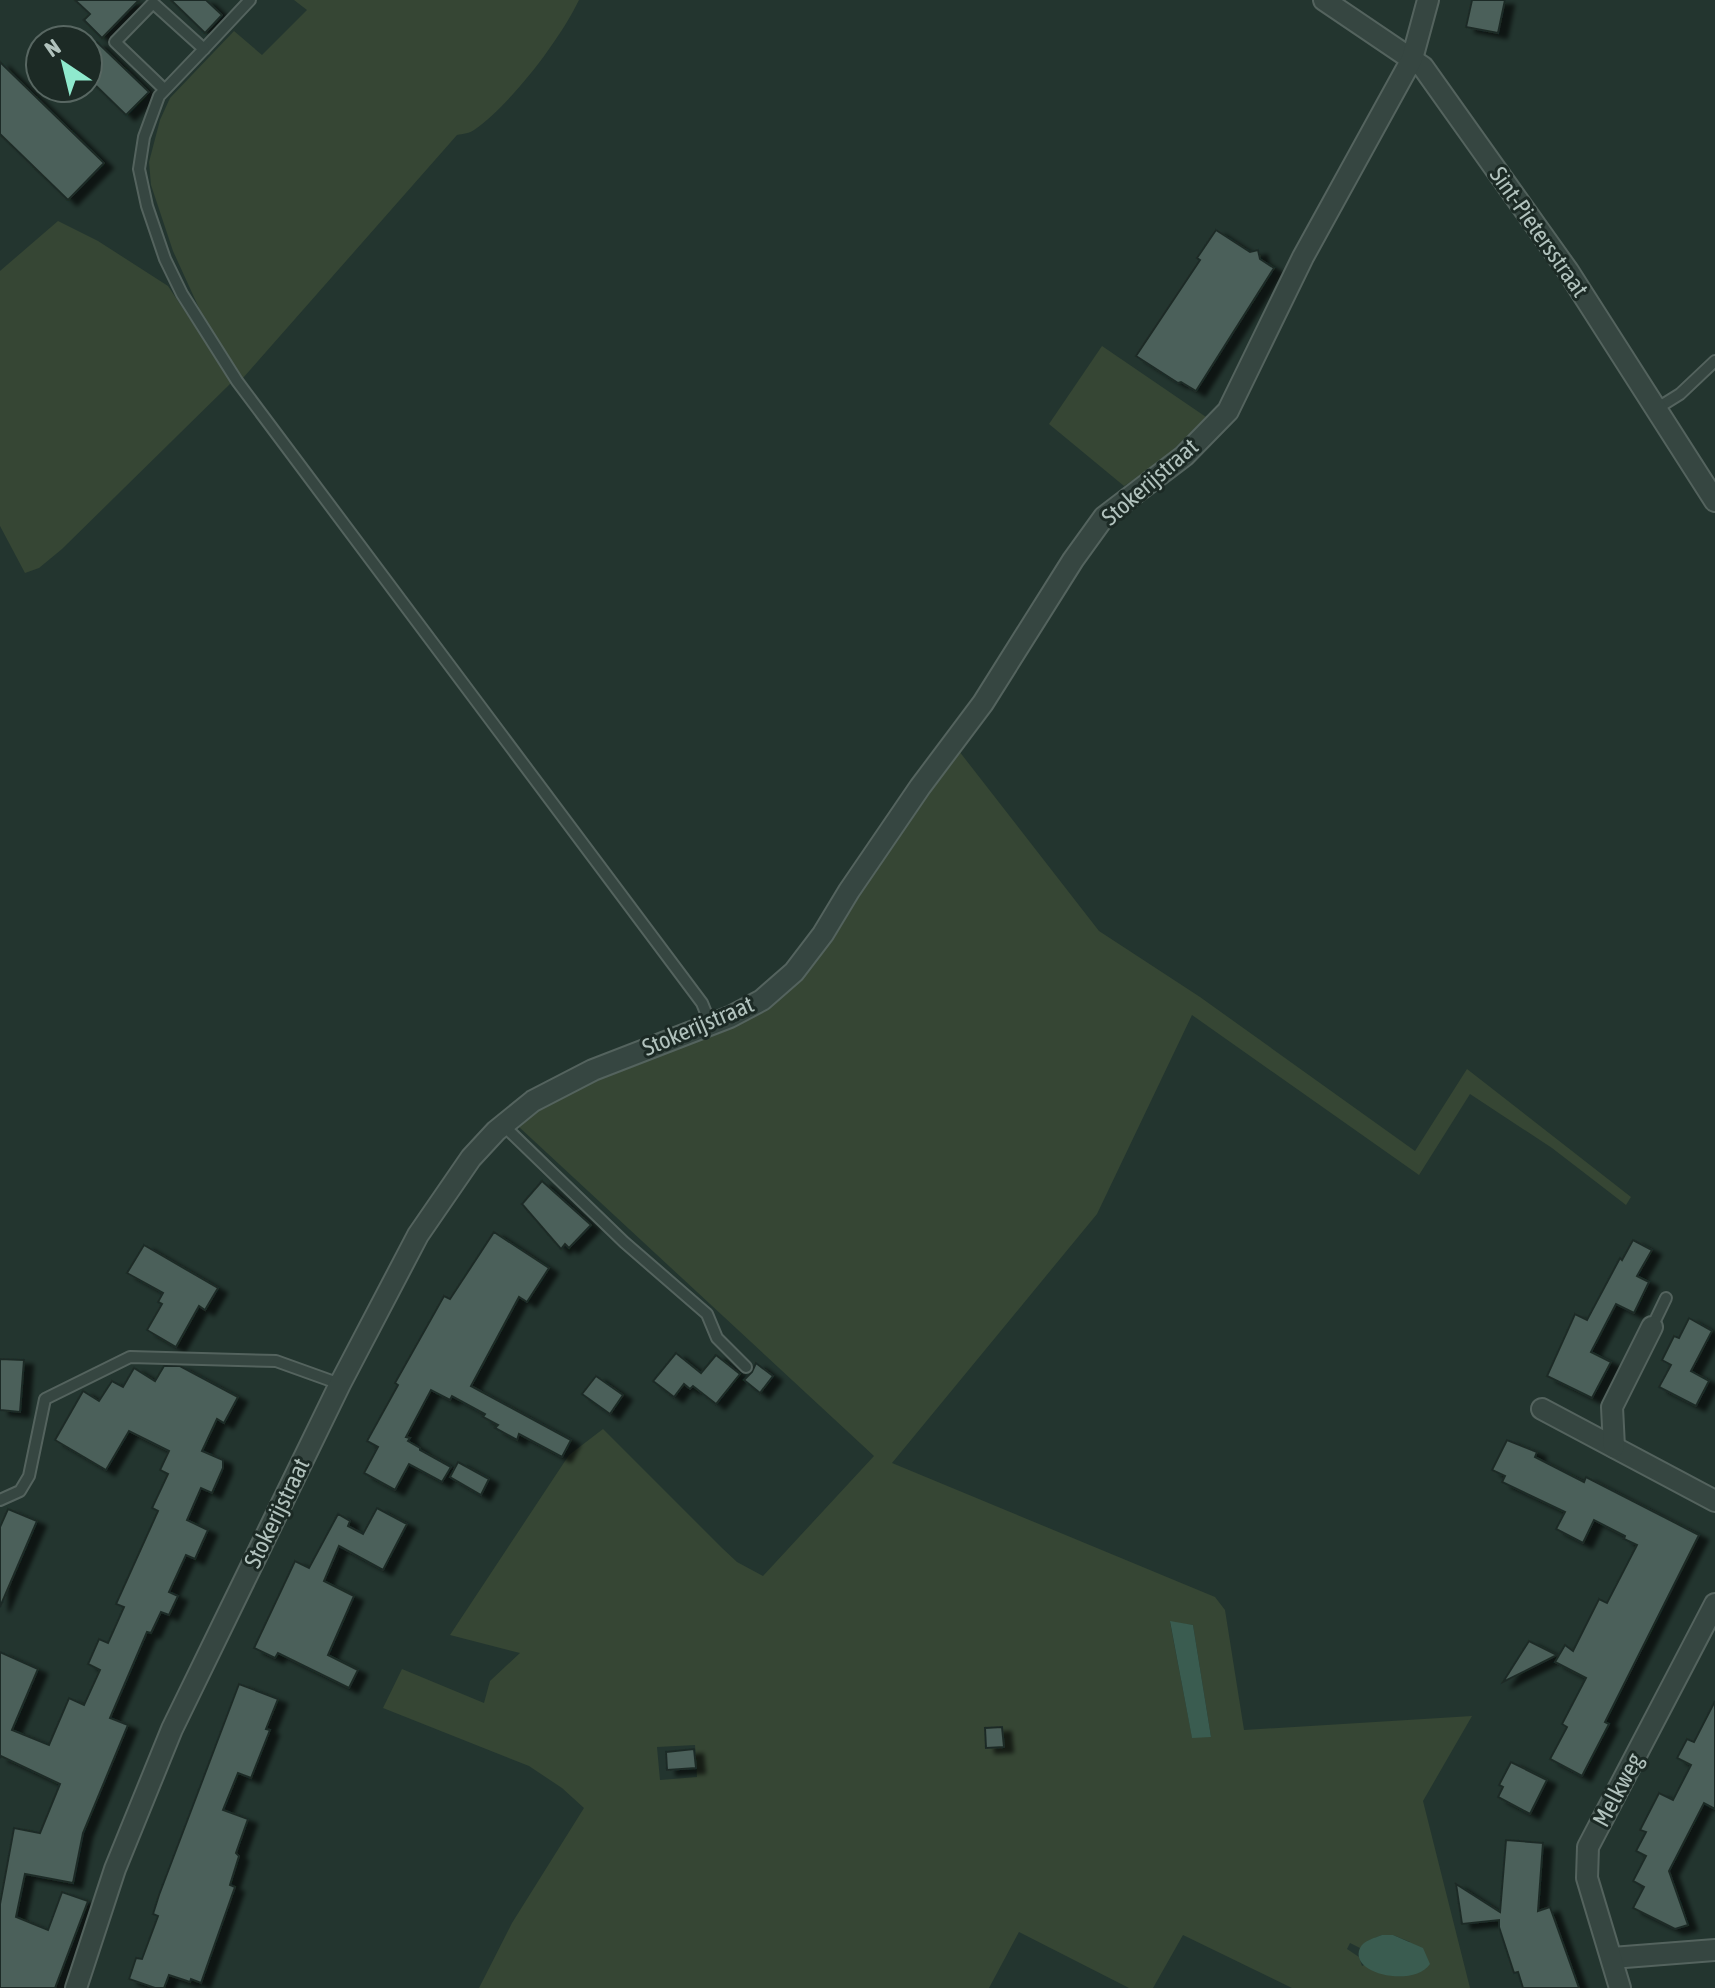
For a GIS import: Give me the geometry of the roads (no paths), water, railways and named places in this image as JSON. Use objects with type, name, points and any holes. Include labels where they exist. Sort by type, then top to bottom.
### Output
[{"type":"street","name":"Sint-Pietersstraat","points":[[1324,0],[1423,67],[1537,225],[1715,501]]},
{"type":"street","name":"Stokerijstraat","points":[[76,1988],[115,1869],[172,1729],[340,1384],[418,1235],[471,1158],[503,1125],[533,1101],[593,1070],[711,1025],[762,1000],[794,972],[823,934],[913,798],[983,703],[1073,560],[1104,517],[1184,456],[1228,411],[1303,257],[1412,59],[1428,0]]},
{"type":"street","points":[[1614,1447],[1612,1407],[1652,1327]]},
{"type":"street","points":[[1542,1409],[1715,1501]]},
{"type":"street","name":"Melkweg","points":[[1620,1988],[1587,1878],[1588,1847],[1715,1604]]},
{"type":"street","points":[[1612,1958],[1715,1950]]},
{"type":"lane","points":[[250,0],[164,89],[144,137],[139,169],[147,206],[165,259],[199,325],[237,381],[702,1003],[711,1025]]},
{"type":"lane","points":[[164,89],[115,42],[153,3],[204,49]]},
{"type":"lane","points":[[1656,409],[1680,394],[1715,361]]},
{"type":"lane","points":[[503,1125],[624,1242],[707,1314],[717,1338],[746,1367]]},
{"type":"lane","points":[[1652,1327],[1666,1298]]},
{"type":"lane","points":[[0,1500],[20,1491],[29,1476],[45,1399],[130,1357],[276,1361],[340,1384]]}]
